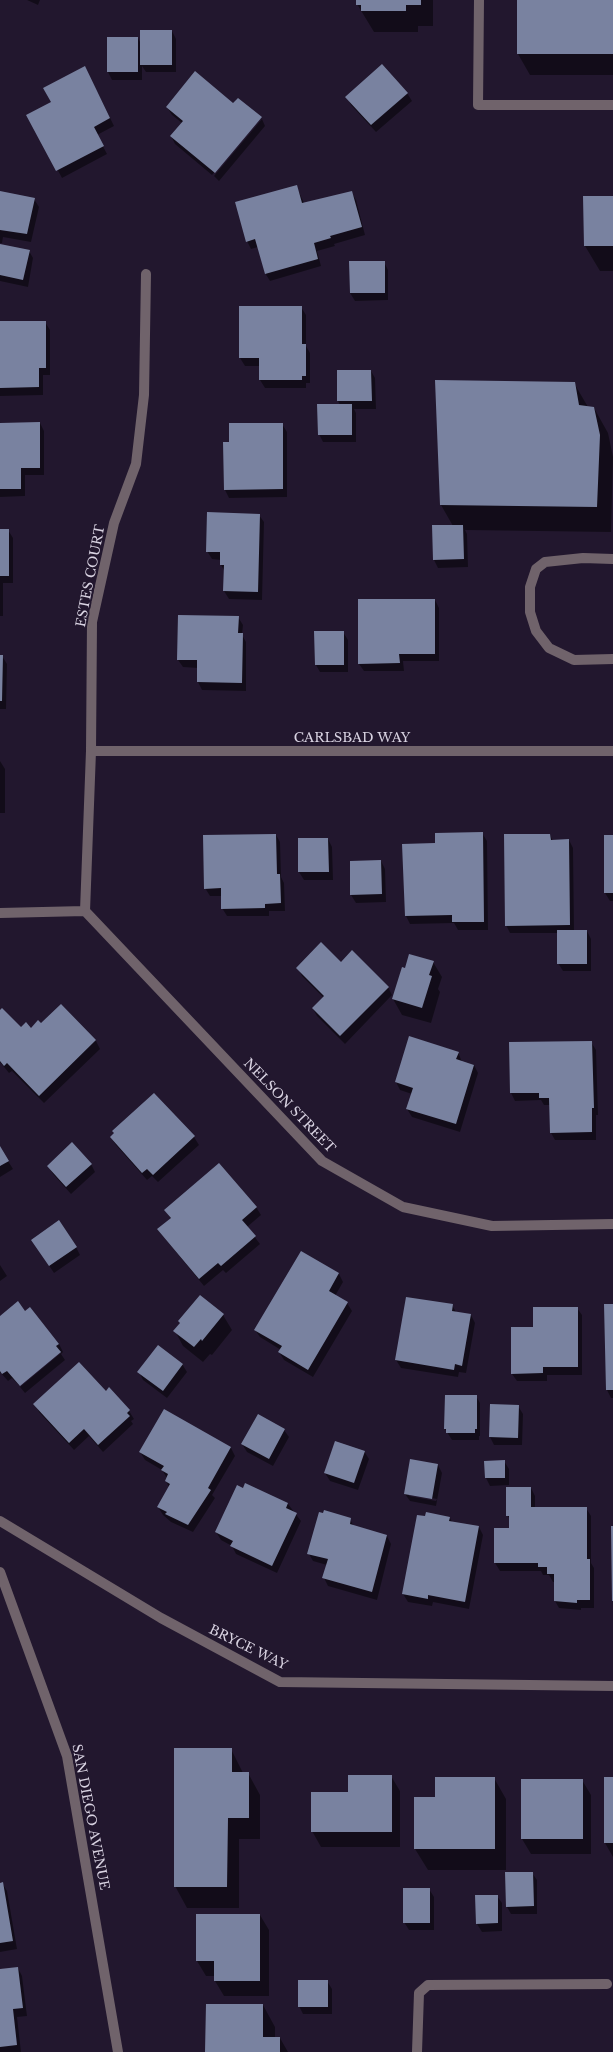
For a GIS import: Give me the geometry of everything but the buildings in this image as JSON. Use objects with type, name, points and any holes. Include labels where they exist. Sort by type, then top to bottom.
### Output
[{"type":"street","points":[[479,0],[478,105],[613,105]]},
{"type":"street","name":"ESTES COURT","points":[[85,911],[91,751],[92,622],[114,523],[136,464],[144,395],[146,274]]},
{"type":"street","points":[[613,559],[583,558],[545,562],[536,568],[530,587],[530,612],[536,631],[549,648],[574,660],[613,659]]},
{"type":"street","name":"CARLSBAD WAY","points":[[91,751],[613,751]]},
{"type":"street","points":[[0,913],[85,911]]},
{"type":"street","name":"NELSON STREET","points":[[85,911],[322,1162],[403,1207],[492,1226],[613,1224]]},
{"type":"street","name":"BRYCE WAY","points":[[0,1522],[161,1618],[280,1682],[613,1686]]},
{"type":"street","name":"SAN DIEGO AVENUE","points":[[0,1572],[67,1756],[118,2052]]},
{"type":"street","points":[[417,2052],[419,1993],[428,1985],[607,1984]]}]
